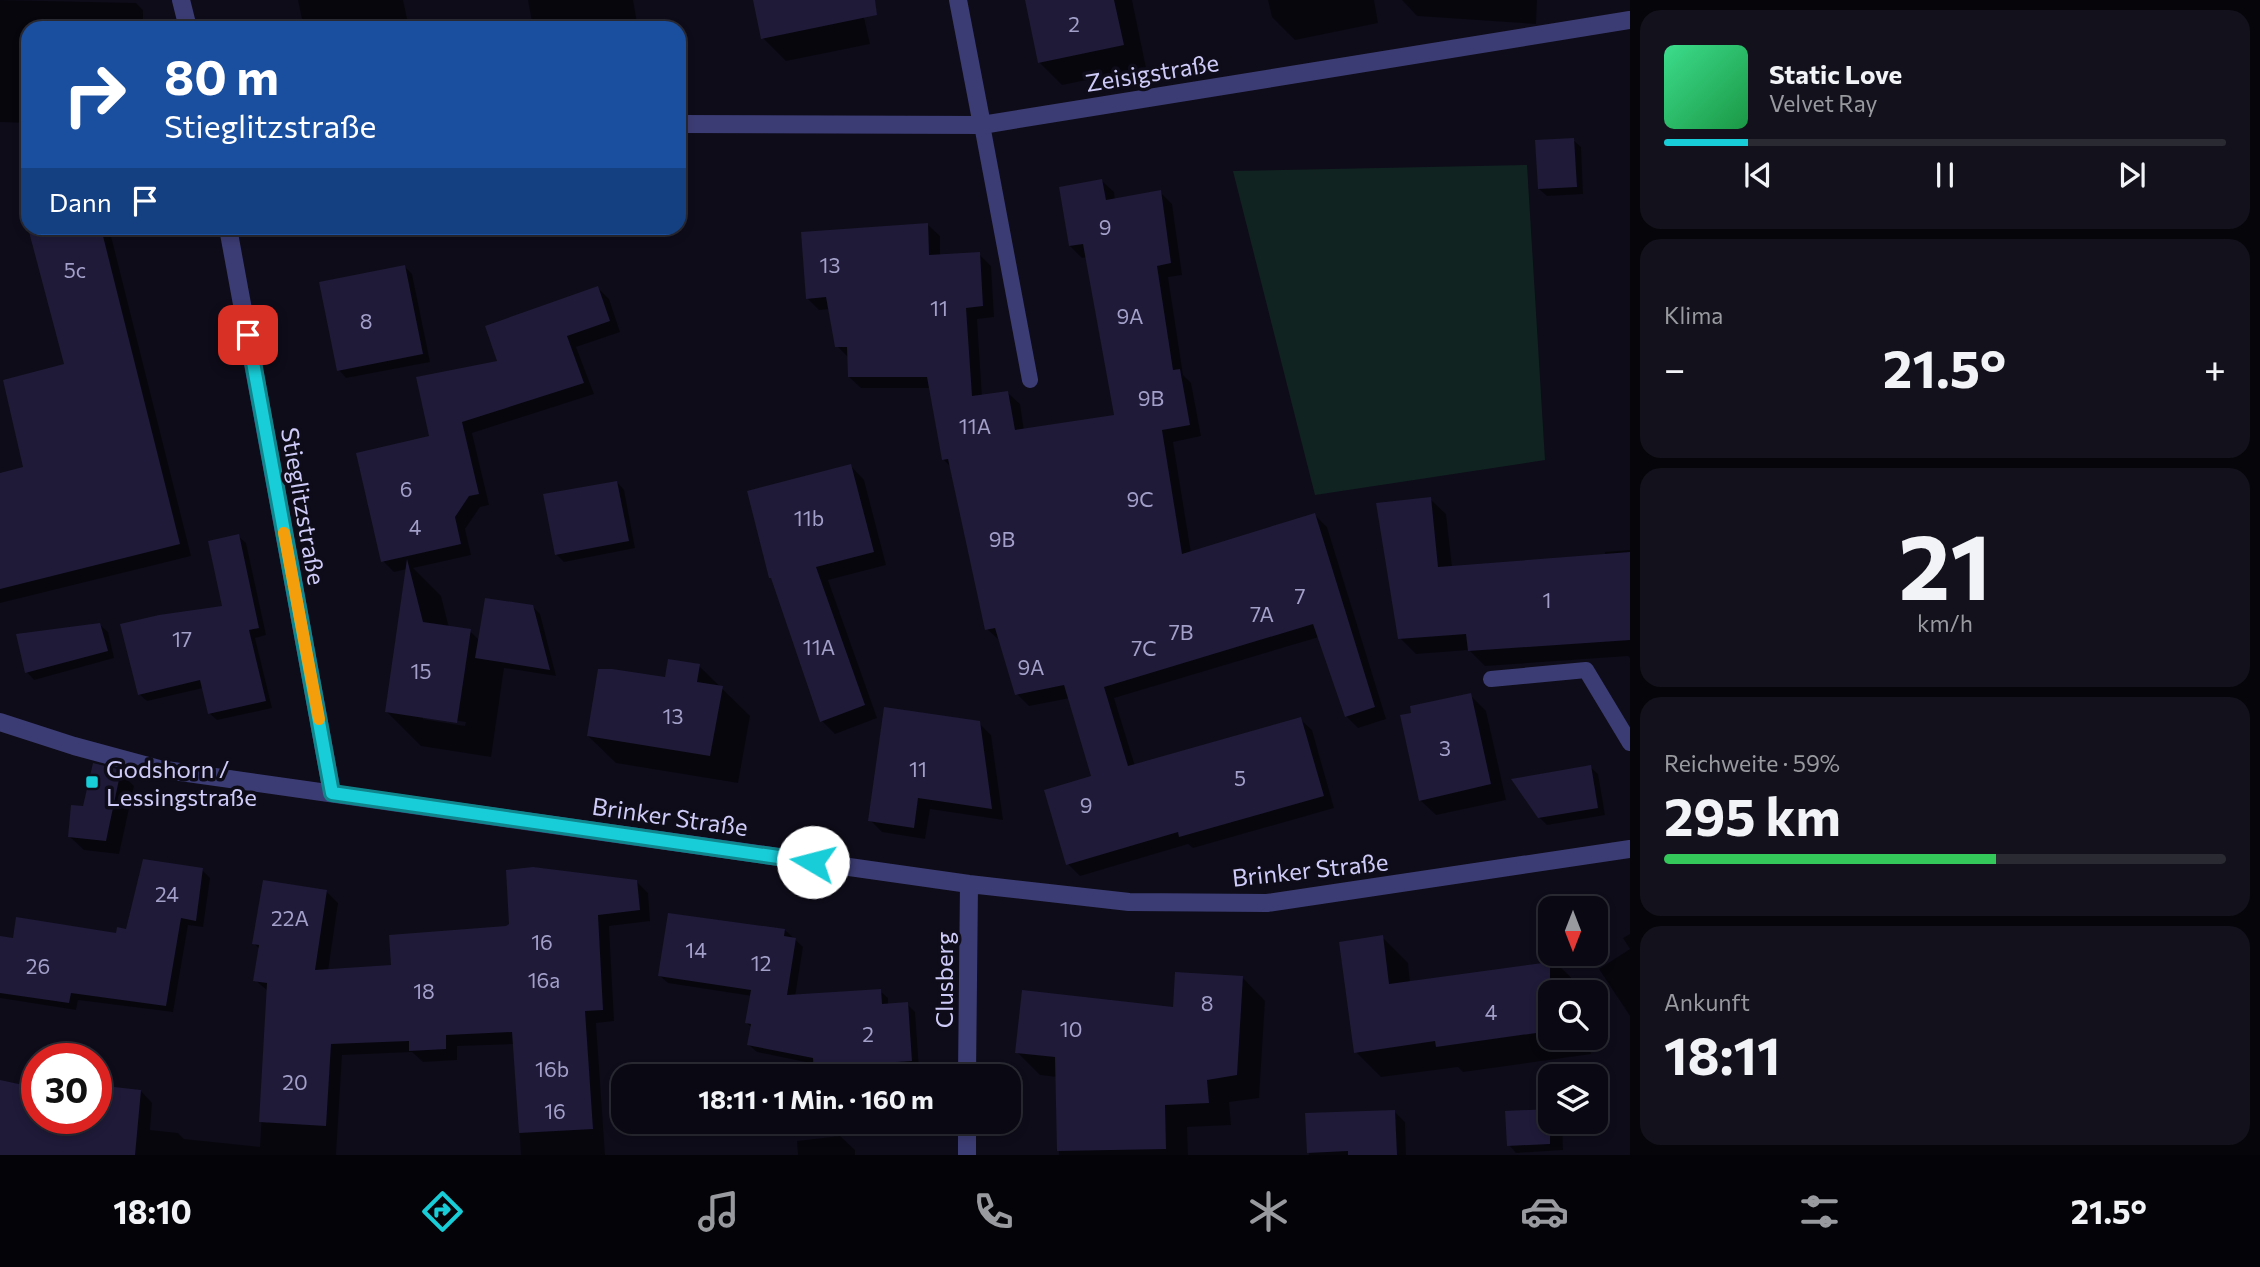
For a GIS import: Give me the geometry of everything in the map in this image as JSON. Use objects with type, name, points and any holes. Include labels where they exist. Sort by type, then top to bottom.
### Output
[{"type":"street","points":[[181,0],[186,21]]},
{"type":"street","points":[[958,0],[982,125]]},
{"type":"street","name":"Zeisigstraße","points":[[686,124],[982,125],[1630,20]]},
{"type":"street","name":"Stieglitzstraße","points":[[229,235],[332,793]]},
{"type":"street","name":"Brinker Straße","points":[[0,722],[159,769],[969,884],[1129,902],[1267,903],[1630,849]]},
{"type":"street","name":"Clusberg","points":[[967,1064],[969,884]]},
{"type":"street","points":[[967,1134],[967,1155]]},
{"type":"lane","points":[[982,125],[1030,380]]},
{"type":"lane","points":[[1490,679],[1586,670],[1630,743]]},
{"type":"green space","points":[[1527,165],[1545,460],[1315,495],[1233,171]]},
{"type":"building","points":[[753,0],[875,0],[877,15],[761,39]]},
{"type":"building","points":[[1025,0],[1114,0],[1124,45],[1038,63]]},
{"type":"building","points":[[1574,138],[1577,187],[1538,189],[1535,140]]},
{"type":"building","points":[[1102,179],[1106,200],[1161,190],[1171,263],[1157,266],[1173,370],[1180,369],[1190,425],[1162,430],[1182,554],[1315,513],[1375,707],[1345,717],[1313,624],[1104,687],[1128,766],[1301,717],[1324,796],[1179,837],[1178,832],[1066,865],[1044,790],[1091,776],[1064,685],[1015,695],[995,628],[985,630],[948,459],[942,460],[927,377],[848,377],[847,347],[835,347],[826,297],[806,299],[801,232],[928,223],[929,255],[980,252],[983,306],[966,308],[972,396],[1008,391],[1015,430],[1114,415],[1083,244],[1069,246],[1059,187]]},
{"type":"building","points":[[30,235],[103,235],[180,544],[0,589],[0,473],[23,467],[3,380],[64,364]]},
{"type":"building","points":[[405,265],[423,354],[337,371],[319,282]]},
{"type":"building","points":[[598,286],[610,321],[567,336],[584,383],[462,422],[479,494],[469,496],[455,517],[461,544],[381,562],[356,453],[429,436],[416,377],[497,361],[485,326]]},
{"type":"building","points":[[851,464],[874,552],[816,567],[865,705],[820,722],[769,578],[747,491]]},
{"type":"building","points":[[617,481],[629,541],[555,555],[543,494]]},
{"type":"building","points":[[1431,497],[1438,567],[1630,552],[1630,640],[1468,651],[1466,634],[1398,639],[1376,503]]},
{"type":"building","points":[[239,534],[259,628],[249,630],[266,701],[208,714],[200,680],[138,695],[120,624],[222,606],[208,541]]},
{"type":"building","points":[[407,559],[423,622],[471,629],[457,723],[385,712]]},
{"type":"building","points":[[485,598],[533,605],[550,670],[475,658]]},
{"type":"building","points":[[100,623],[108,651],[25,673],[16,634]]},
{"type":"building","points":[[668,659],[700,664],[697,682],[723,686],[710,756],[587,736],[598,669],[665,677]]},
{"type":"building","points":[[1471,693],[1491,784],[1419,801],[1400,715],[1411,713],[1410,706]]},
{"type":"building","points":[[884,707],[980,721],[992,809],[918,798],[914,828],[868,821]]},
{"type":"building","points":[[93,763],[121,770],[106,841],[68,837],[71,805],[83,806]]},
{"type":"building","points":[[1591,765],[1598,808],[1538,818],[1511,779]]},
{"type":"building","points":[[143,859],[203,868],[196,921],[181,918],[166,1006],[71,993],[69,1003],[0,993],[0,936],[13,938],[16,917],[116,933],[117,927],[126,929]]},
{"type":"building","points":[[533,867],[637,880],[640,910],[598,915],[603,1010],[585,1011],[593,1129],[519,1133],[512,1032],[446,1035],[446,1049],[409,1051],[409,1041],[331,1044],[326,1126],[259,1122],[267,983],[253,981],[259,945],[252,944],[263,880],[327,890],[315,970],[391,965],[389,935],[506,926],[509,924],[506,870]]},
{"type":"building","points":[[668,913],[785,929],[784,936],[796,938],[787,995],[881,989],[882,1004],[908,1002],[912,1061],[813,1064],[813,1058],[747,1045],[751,1024],[745,1023],[751,990],[658,976]]},
{"type":"building","points":[[1383,935],[1389,984],[1538,964],[1538,966],[1550,966],[1550,980],[1538,980],[1538,1033],[1436,1047],[1435,1041],[1354,1053],[1339,942]]},
{"type":"building","points":[[1175,972],[1243,976],[1237,1075],[1207,1080],[1209,1103],[1165,1105],[1166,1149],[1057,1151],[1055,1057],[1015,1053],[1022,990],[1173,1007]]},
{"type":"building","points":[[0,1080],[21,1085],[21,1134],[112,1134],[112,1087],[141,1090],[135,1155],[0,1155]]},
{"type":"building","points":[[1395,1110],[1397,1155],[1348,1155],[1348,1151],[1307,1153],[1305,1113]]},
{"type":"building","points":[[1538,1110],[1538,1134],[1550,1134],[1550,1144],[1507,1146],[1505,1111]]},
{"type":"slow traffic","points":[[284,533],[319,719]]},
{"type":"place","name":"Godshorn / Lessingstraße","points":[[92,782]]},
{"type":"route","points":[[248,335],[332,793],[813,862]]}]
